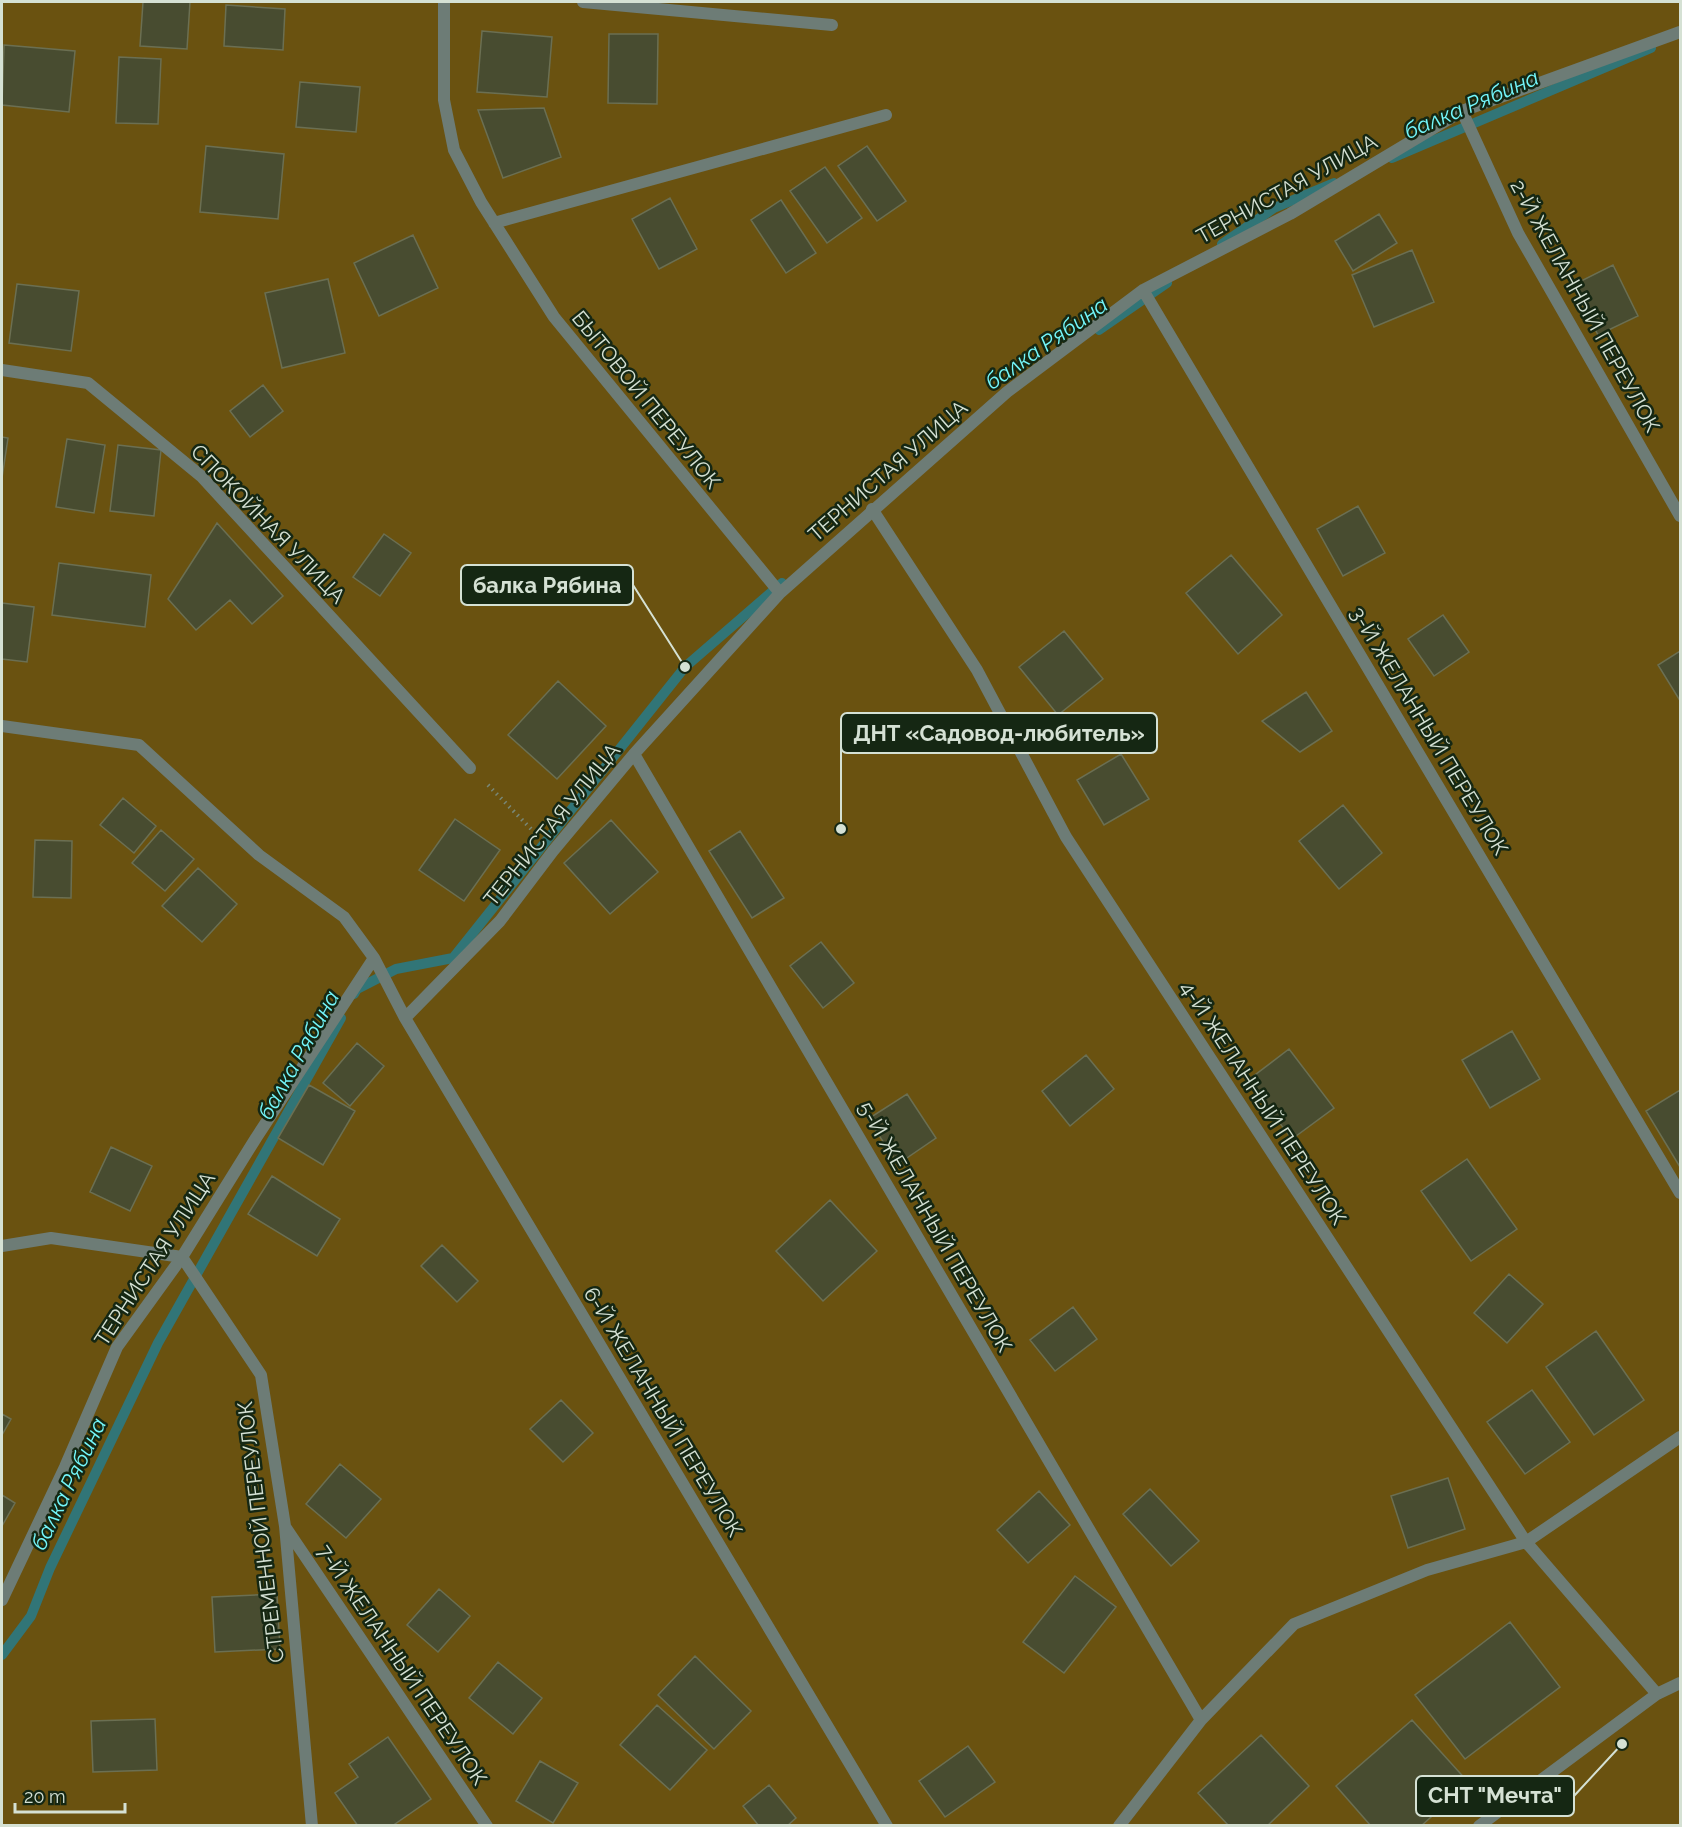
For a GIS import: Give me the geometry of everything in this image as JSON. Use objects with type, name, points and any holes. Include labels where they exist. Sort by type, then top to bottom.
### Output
[{"type":"street","name":"БЫТОВОЙ ПЕРЕУЛОК","points":[[444,2],[444,100],[454,150],[481,202],[554,317],[780,593]]},
{"type":"street","points":[[583,2],[832,25]]},
{"type":"street","name":"ТЕРНИСТАЯ УЛИЦА","points":[[405,1018],[500,921],[553,851],[634,754],[780,593],[872,509],[1007,392],[1143,290],[1290,214],[1462,111],[1680,32]]},
{"type":"street","name":"2-Й ЖЕЛАННЫЙ ПЕРЕУЛОК","points":[[1462,111],[1518,233],[1680,516]]},
{"type":"street","points":[[494,223],[886,115]]},
{"type":"street","name":"3-Й ЖЕЛАННЫЙ ПЕРЕУЛОК","points":[[1143,290],[1680,1193]]},
{"type":"street","name":"СПОКОЙНАЯ УЛИЦА","points":[[2,370],[88,383],[201,476],[470,768]]},
{"type":"street","name":"4-Й ЖЕЛАННЫЙ ПЕРЕУЛОК","points":[[872,509],[976,670],[1066,837],[1526,1542],[1657,1694]]},
{"type":"street","name":"6-Й ЖЕЛАННЫЙ ПЕРЕУЛОК","points":[[2,726],[139,745],[259,855],[344,917],[374,958],[405,1018],[887,1826]]},
{"type":"street","name":"5-Й ЖЕЛАННЫЙ ПЕРЕУЛОК","points":[[634,754],[1201,1720]]},
{"type":"street","name":"ТЕРНИСТАЯ УЛИЦА","points":[[2,1600],[65,1467],[117,1347],[182,1257],[256,1138],[374,958]]},
{"type":"street","points":[[2,1246],[51,1238],[182,1257]]},
{"type":"street","name":"СТРЕМЕННОЙ ПЕРЕУЛОК","points":[[182,1257],[261,1375],[285,1526],[312,1826]]},
{"type":"street","points":[[1119,1826],[1201,1720],[1294,1624],[1426,1570],[1526,1542],[1680,1437]]},
{"type":"street","name":"7-Й ЖЕЛАННЫЙ ПЕРЕУЛОК","points":[[285,1526],[487,1826]]},
{"type":"street","points":[[1479,1826],[1657,1694],[1680,1683]]},
{"type":"path","points":[[470,768],[553,851]]},
{"type":"shaded area","points":[[2,2],[1680,2],[1680,1825],[2,1826]]},
{"type":"building","points":[[143,2],[190,2],[187,49],[140,46]]},
{"type":"building","points":[[226,5],[285,9],[283,50],[224,46]]},
{"type":"building","points":[[482,31],[552,37],[547,97],[477,92]]},
{"type":"building","points":[[609,34],[658,34],[657,104],[608,103]]},
{"type":"building","points":[[4,45],[75,51],[69,112],[2,105]]},
{"type":"building","points":[[119,57],[161,59],[158,124],[116,123]]},
{"type":"building","points":[[300,82],[360,87],[356,132],[296,127]]},
{"type":"building","points":[[544,108],[561,157],[503,178],[478,110]]},
{"type":"building","points":[[206,146],[284,154],[278,219],[200,212]]},
{"type":"building","points":[[867,146],[906,201],[877,221],[838,166]]},
{"type":"building","points":[[825,167],[862,218],[827,243],[790,191]]},
{"type":"building","points":[[670,198],[697,249],[659,269],[632,219]]},
{"type":"building","points":[[781,200],[816,253],[786,273],[751,220]]},
{"type":"building","points":[[1379,214],[1397,243],[1353,271],[1335,241]]},
{"type":"building","points":[[413,235],[438,288],[379,316],[354,263]]},
{"type":"building","points":[[1412,250],[1434,302],[1374,327],[1352,275]]},
{"type":"building","points":[[1613,265],[1638,316],[1598,335],[1573,285]]},
{"type":"building","points":[[328,279],[345,353],[282,368],[265,293]]},
{"type":"building","points":[[17,284],[79,291],[71,351],[9,343]]},
{"type":"building","points":[[263,385],[283,411],[250,437],[230,411]]},
{"type":"building","points":[[2,437],[8,438],[2,478]]},
{"type":"building","points":[[67,439],[105,445],[94,513],[56,507]]},
{"type":"building","points":[[118,445],[161,450],[154,516],[110,511]]},
{"type":"building","points":[[1358,506],[1385,553],[1343,576],[1317,529]]},
{"type":"building","points":[[217,523],[283,596],[252,624],[230,600],[196,630],[168,599]]},
{"type":"building","points":[[384,534],[411,553],[380,596],[353,577]]},
{"type":"building","points":[[1231,555],[1282,615],[1238,654],[1186,593]]},
{"type":"building","points":[[59,563],[151,575],[145,627],[52,615]]},
{"type":"building","points":[[2,603],[34,607],[27,662],[2,659]]},
{"type":"building","points":[[1443,615],[1469,652],[1434,676],[1408,639]]},
{"type":"building","points":[[1064,631],[1103,679],[1058,715],[1019,667]]},
{"type":"building","points":[[1680,651],[1680,698],[1679,699],[1658,665]]},
{"type":"building","points":[[558,681],[606,726],[557,779],[508,735]]},
{"type":"building","points":[[1306,692],[1332,731],[1300,752],[1262,721]]},
{"type":"building","points":[[1121,754],[1149,799],[1104,825],[1077,780]]},
{"type":"building","points":[[123,798],[156,826],[134,853],[100,825]]},
{"type":"building","points":[[1343,805],[1382,853],[1339,889],[1299,841]]},
{"type":"building","points":[[455,819],[500,850],[464,901],[419,870]]},
{"type":"building","points":[[611,820],[658,872],[610,914],[564,863]]},
{"type":"building","points":[[161,830],[194,859],[165,891],[132,863]]},
{"type":"building","points":[[740,831],[784,898],[752,918],[709,851]]},
{"type":"building","points":[[35,840],[72,841],[71,898],[33,897]]},
{"type":"building","points":[[198,868],[237,904],[202,942],[162,906]]},
{"type":"building","points":[[821,942],[854,983],[823,1008],[790,966]]},
{"type":"building","points":[[1512,1031],[1540,1079],[1490,1108],[1462,1060]]},
{"type":"building","points":[[357,1043],[384,1066],[350,1106],[323,1083]]},
{"type":"building","points":[[1289,1049],[1334,1108],[1292,1139],[1247,1081]]},
{"type":"building","points":[[1086,1055],[1114,1089],[1070,1126],[1042,1091]]},
{"type":"building","points":[[309,1085],[355,1111],[323,1165],[278,1138]]},
{"type":"building","points":[[1680,1090],[1680,1167],[1646,1111]]},
{"type":"building","points":[[907,1094],[936,1138],[898,1164],[868,1119]]},
{"type":"building","points":[[111,1147],[152,1166],[130,1211],[90,1192]]},
{"type":"building","points":[[1467,1159],[1517,1229],[1471,1261],[1421,1191]]},
{"type":"building","points":[[272,1176],[340,1219],[317,1256],[248,1214]]},
{"type":"building","points":[[830,1200],[877,1251],[823,1301],[776,1251]]},
{"type":"building","points":[[442,1245],[478,1281],[457,1302],[421,1266]]},
{"type":"building","points":[[1509,1274],[1543,1304],[1507,1343],[1474,1313]]},
{"type":"building","points":[[1073,1307],[1097,1339],[1055,1371],[1030,1340]]},
{"type":"building","points":[[1596,1331],[1644,1400],[1594,1435],[1546,1367]]},
{"type":"building","points":[[1532,1390],[1570,1442],[1525,1474],[1487,1422]]},
{"type":"building","points":[[561,1400],[593,1433],[563,1462],[530,1429]]},
{"type":"building","points":[[2,1414],[11,1419],[2,1435]]},
{"type":"building","points":[[340,1464],[381,1499],[346,1538],[306,1504]]},
{"type":"building","points":[[1448,1478],[1465,1529],[1408,1548],[1391,1496]]},
{"type":"building","points":[[1150,1489],[1199,1541],[1171,1566],[1123,1514]]},
{"type":"building","points":[[1039,1491],[1070,1525],[1028,1563],[997,1530]]},
{"type":"building","points":[[2,1495],[15,1503],[2,1526]]},
{"type":"building","points":[[1075,1576],[1116,1607],[1064,1673],[1023,1642]]},
{"type":"building","points":[[439,1589],[470,1616],[438,1652],[407,1625]]},
{"type":"building","points":[[277,1594],[280,1649],[215,1652],[212,1597]]},
{"type":"building","points":[[1510,1622],[1560,1687],[1465,1759],[1415,1695]]},
{"type":"building","points":[[695,1656],[751,1711],[714,1749],[658,1695]]},
{"type":"building","points":[[498,1662],[542,1698],[513,1734],[469,1698]]},
{"type":"building","points":[[657,1705],[707,1750],[670,1790],[620,1745]]},
{"type":"building","points":[[155,1719],[157,1770],[93,1772],[91,1721]]},
{"type":"building","points":[[1412,1720],[1469,1783],[1421,1826],[1371,1826],[1336,1786]]},
{"type":"building","points":[[1261,1735],[1309,1786],[1267,1826],[1229,1826],[1198,1793]]},
{"type":"building","points":[[388,1737],[431,1799],[392,1826],[358,1826],[335,1793],[358,1777],[349,1764]]},
{"type":"building","points":[[968,1746],[995,1782],[945,1817],[919,1781]]},
{"type":"building","points":[[540,1761],[578,1783],[553,1823],[516,1801]]},
{"type":"building","points":[[769,1785],[796,1818],[787,1826],[759,1826],[743,1806]]},
{"type":"waterway","name":"балка Рябина","points":[[1392,158],[1651,48]]},
{"type":"waterway","name":"балка Рябина","points":[[1222,244],[1274,208],[1334,183]]},
{"type":"waterway","name":"балка Рябина","points":[[1099,330],[1167,283]]},
{"type":"waterway","name":"балка Рябина","points":[[354,994],[357,989],[396,969],[453,958],[685,667],[782,583]]},
{"type":"waterway","name":"балка Рябина","points":[[2,1655],[31,1616],[50,1568],[158,1343],[341,1018]]},
{"type":"place","name":"балка Рябина","points":[[685,667]]},
{"type":"place","name":"ДНТ «Садовод-любитель»","points":[[841,829]]},
{"type":"place","name":"СНТ \"Мечта\"","points":[[1622,1744]]}]
